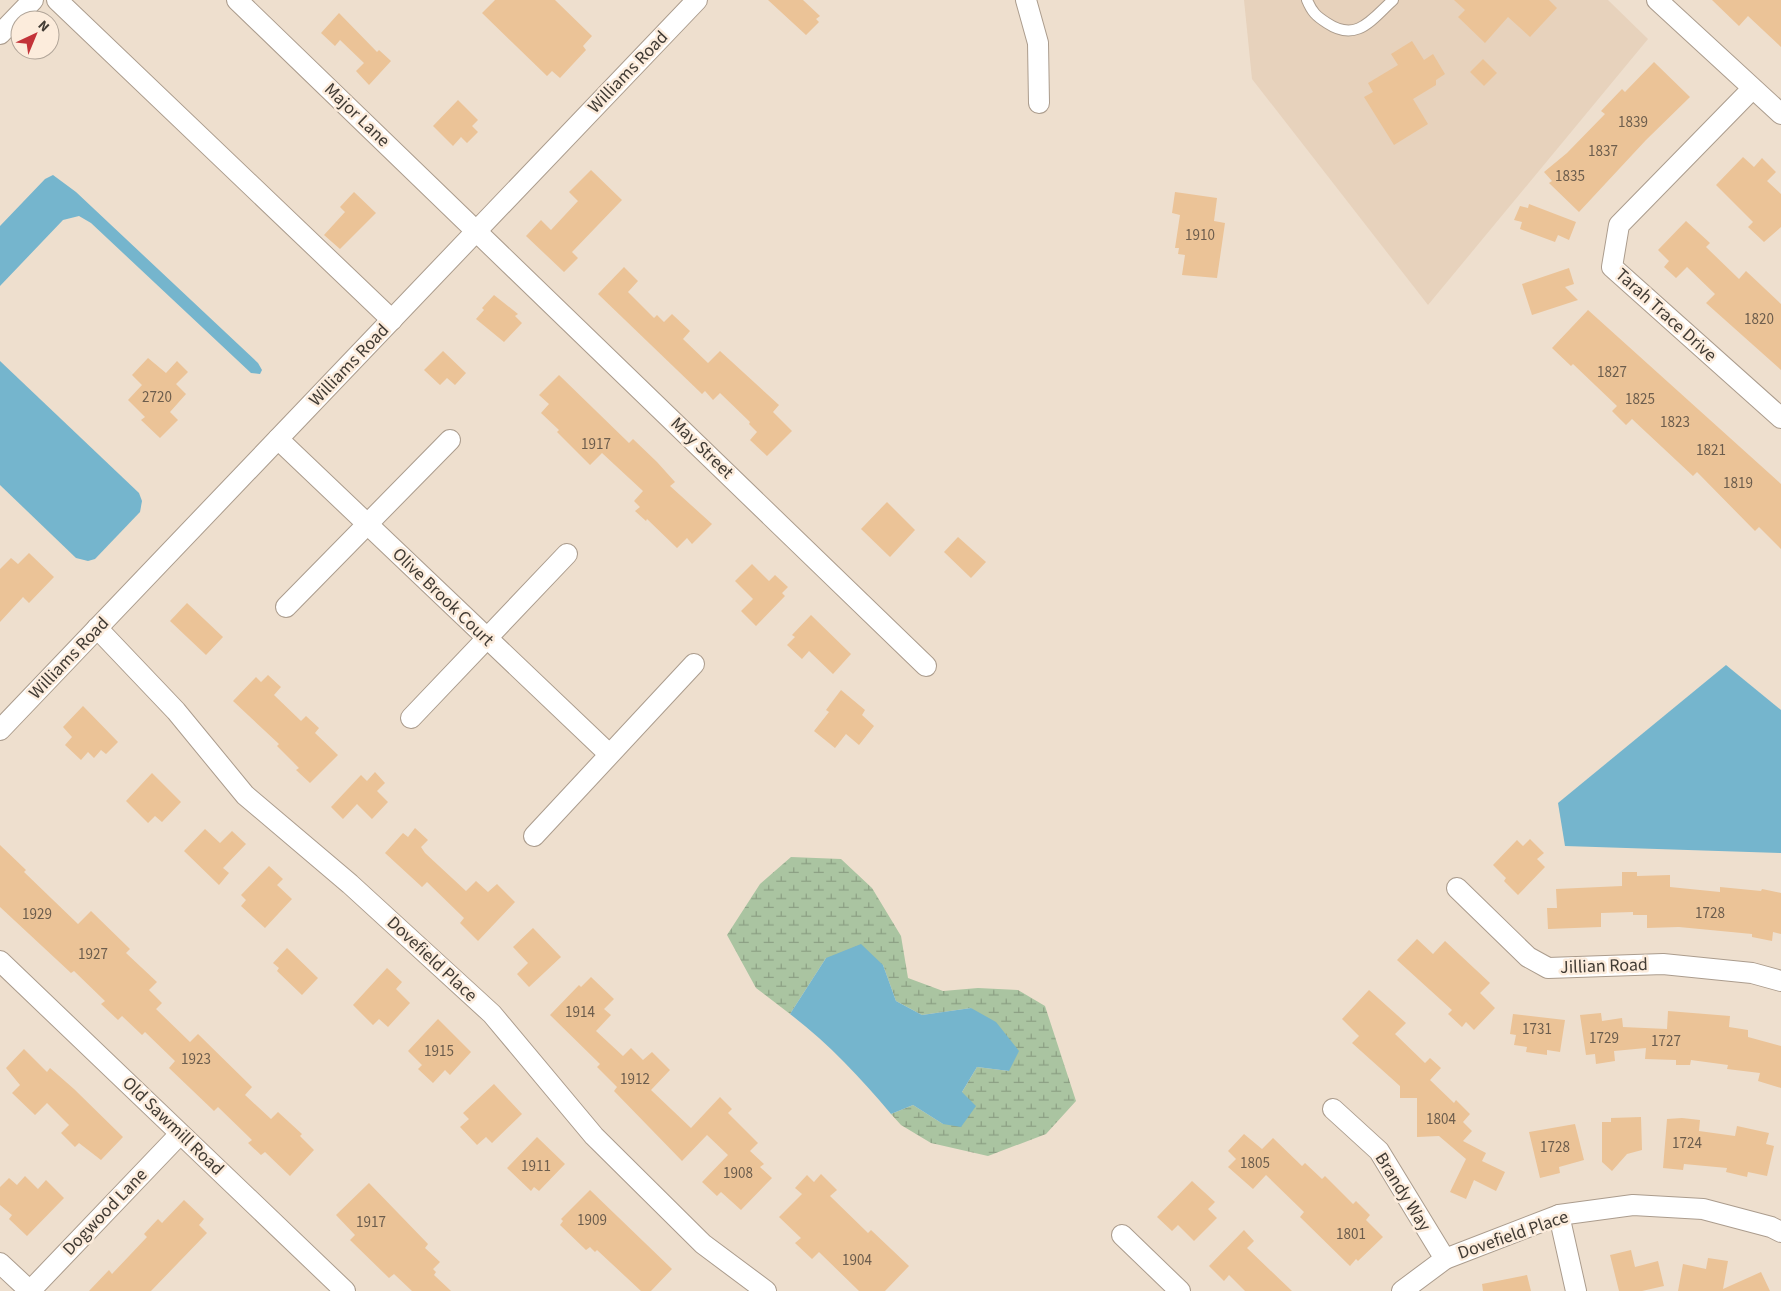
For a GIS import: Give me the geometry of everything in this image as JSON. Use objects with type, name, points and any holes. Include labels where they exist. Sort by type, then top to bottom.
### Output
[{"type":"street","points":[[0,34],[33,0]]},
{"type":"street","points":[[57,0],[392,320]]},
{"type":"street","name":"Major Lane","points":[[237,0],[477,231]]},
{"type":"street","name":"Williams Road","points":[[0,730],[697,0]]},
{"type":"street","points":[[1026,0],[1038,43],[1039,103]]},
{"type":"street","points":[[1657,0],[1781,114]]},
{"type":"street","name":"Tarah Trace Drive","points":[[1752,89],[1619,225],[1612,267],[1781,418]]},
{"type":"street","name":"May Street","points":[[477,231],[926,666]]},
{"type":"street","name":"Olive Brook Court","points":[[278,439],[609,754]]},
{"type":"street","points":[[286,607],[450,440]]},
{"type":"street","points":[[411,718],[567,554]]},
{"type":"street","name":"Dovefield Place","points":[[97,628],[176,711],[245,795],[350,884],[492,1014],[594,1136],[703,1244],[766,1291]]},
{"type":"street","points":[[534,836],[694,664]]},
{"type":"street","name":"Jillian Road","points":[[1457,888],[1528,957],[1548,968],[1662,964],[1752,973],[1781,982]]},
{"type":"street","name":"Old Sawmill Road","points":[[0,961],[345,1291]]},
{"type":"street","name":"Brandy Way","points":[[1333,1109],[1379,1150],[1445,1259]]},
{"type":"street","name":"Dogwood Lane","points":[[30,1291],[180,1134]]},
{"type":"street","name":"Dovefield Place","points":[[1402,1291],[1445,1259],[1559,1215],[1633,1205],[1703,1209],[1771,1227],[1781,1232]]},
{"type":"street","points":[[1559,1215],[1576,1291]]},
{"type":"street","points":[[1122,1236],[1180,1291]]},
{"type":"street","points":[[0,1263],[30,1291]]},
{"type":"lane","points":[[1307,0],[1313,14],[1334,28],[1351,32],[1368,24],[1393,0]]},
{"type":"shaded area","points":[[1244,0],[1608,0],[1648,39],[1428,305],[1252,79]]},
{"type":"green space","points":[[791,857],[841,859],[872,888],[901,936],[908,978],[943,991],[978,988],[1018,990],[1045,1006],[1076,1101],[1046,1134],[988,1156],[931,1143],[901,1125],[891,1114],[913,1105],[943,1124],[977,1067],[1009,1071],[971,1008],[922,1015],[896,1001],[883,965],[826,958],[790,1014],[756,988],[727,935],[760,884]]},
{"type":"water","points":[[53,175],[76,192],[258,363],[262,370],[260,374],[251,373],[91,223],[79,216],[63,220],[0,286],[0,226],[45,179]]},
{"type":"water","points":[[0,361],[139,493],[142,501],[140,512],[95,559],[88,561],[76,558],[0,485]]},
{"type":"water","points":[[1726,665],[1781,710],[1781,853],[1565,846],[1558,803]]},
{"type":"water","points":[[861,944],[883,965],[896,1001],[922,1015],[971,1008],[996,1022],[1019,1051],[1009,1071],[977,1067],[962,1092],[976,1106],[961,1127],[943,1124],[913,1105],[891,1114],[843,1061],[790,1014],[826,958]]},
{"type":"building","points":[[495,0],[555,0],[592,36],[583,46],[586,50],[560,78],[552,71],[547,76],[482,13]]},
{"type":"building","points":[[768,0],[803,0],[820,16],[816,19],[819,22],[806,35]]},
{"type":"building","points":[[1454,0],[1549,0],[1557,8],[1530,37],[1508,17],[1485,43],[1458,17],[1465,10]]},
{"type":"building","points":[[1712,0],[1781,0],[1781,47],[1748,16],[1739,26]]},
{"type":"building","points":[[339,13],[377,52],[379,50],[391,61],[369,85],[356,71],[364,63],[340,40],[335,46],[321,33]]},
{"type":"building","points":[[1412,41],[1424,60],[1433,54],[1445,74],[1436,80],[1436,85],[1413,99],[1428,124],[1394,145],[1364,97],[1373,92],[1368,83],[1398,65],[1391,54]]},
{"type":"building","points":[[1483,59],[1497,73],[1484,86],[1470,72]]},
{"type":"building","points":[[1654,62],[1690,97],[1646,140],[1579,212],[1549,183],[1552,181],[1544,172],[1567,153],[1605,114],[1601,111],[1622,89],[1625,92]]},
{"type":"building","points":[[458,100],[478,120],[472,126],[478,132],[467,143],[461,137],[453,146],[433,126]]},
{"type":"building","points":[[1743,157],[1754,167],[1762,158],[1776,172],[1767,181],[1781,194],[1781,227],[1764,242],[1748,227],[1753,222],[1716,185]]},
{"type":"building","points":[[591,170],[622,200],[572,252],[578,258],[564,272],[526,236],[541,220],[551,230],[578,201],[569,192]]},
{"type":"building","points":[[354,192],[376,213],[340,249],[324,235],[345,212],[340,207]]},
{"type":"building","points":[[1175,192],[1217,198],[1214,221],[1225,223],[1217,278],[1182,275],[1185,255],[1178,254],[1179,248],[1175,248],[1180,215],[1172,213]]},
{"type":"building","points":[[1529,204],[1576,222],[1569,240],[1558,235],[1555,242],[1520,229],[1522,222],[1514,220],[1520,206],[1528,208]]},
{"type":"building","points":[[1686,221],[1710,243],[1706,247],[1739,279],[1746,271],[1781,304],[1781,370],[1706,303],[1715,294],[1687,267],[1676,278],[1664,267],[1669,261],[1658,250]]},
{"type":"building","points":[[624,267],[638,281],[628,292],[654,318],[657,315],[664,322],[672,314],[690,331],[683,339],[708,363],[720,351],[779,405],[773,412],[792,431],[767,456],[750,440],[757,432],[749,424],[750,422],[720,393],[713,400],[705,391],[702,394],[598,294]]},
{"type":"building","points":[[1569,268],[1574,284],[1565,287],[1578,300],[1532,315],[1522,284]]},
{"type":"building","points":[[494,295],[518,314],[515,316],[522,323],[504,342],[476,319],[484,310],[482,308]]},
{"type":"building","points":[[1588,310],[1781,484],[1781,549],[1759,527],[1755,531],[1697,472],[1693,476],[1632,419],[1626,425],[1612,411],[1617,406],[1573,364],[1571,366],[1552,348]]},
{"type":"building","points":[[443,351],[466,373],[455,385],[447,378],[440,385],[424,370]]},
{"type":"building","points":[[148,358],[166,373],[177,361],[188,372],[176,384],[186,394],[170,412],[178,420],[160,438],[141,420],[145,417],[128,400],[142,385],[132,375]]},
{"type":"building","points":[[559,375],[629,443],[633,439],[657,462],[675,482],[670,486],[712,524],[692,544],[687,538],[677,548],[647,519],[646,521],[635,511],[640,507],[634,501],[643,491],[602,453],[590,465],[541,413],[549,404],[539,395]]},
{"type":"building","points":[[887,502],[915,530],[890,557],[861,529]]},
{"type":"building","points":[[958,537],[986,562],[971,578],[944,552]]},
{"type":"building","points":[[29,553],[54,577],[29,603],[23,597],[0,622],[0,569],[11,558],[18,564]]},
{"type":"building","points":[[752,564],[769,581],[775,575],[788,587],[782,593],[785,596],[756,626],[741,611],[753,599],[735,581]]},
{"type":"building","points":[[187,603],[223,637],[206,655],[170,621]]},
{"type":"building","points":[[811,615],[851,654],[833,674],[809,651],[802,659],[787,645],[795,637],[792,635]]},
{"type":"building","points":[[268,675],[281,687],[274,695],[301,721],[306,716],[319,728],[315,733],[338,755],[310,783],[296,770],[299,768],[277,746],[279,744],[233,701],[256,677],[261,682]]},
{"type":"building","points":[[841,690],[865,710],[862,715],[874,726],[859,745],[846,734],[835,748],[814,731],[829,712],[826,710]]},
{"type":"building","points":[[83,706],[118,742],[106,754],[101,750],[94,758],[88,752],[81,760],[65,745],[72,737],[63,727]]},
{"type":"building","points":[[375,772],[385,783],[377,791],[388,802],[372,819],[357,804],[343,819],[331,807],[361,775],[367,781]]},
{"type":"building","points":[[152,773],[181,802],[162,822],[155,816],[148,823],[126,801]]},
{"type":"building","points":[[415,828],[428,840],[421,847],[425,853],[466,891],[476,881],[488,892],[497,884],[515,902],[478,941],[460,923],[464,918],[427,882],[422,887],[385,853],[403,833],[408,837]]},
{"type":"building","points":[[205,829],[220,843],[232,831],[246,844],[223,868],[229,873],[219,885],[184,851]]},
{"type":"building","points":[[1530,839],[1544,853],[1537,859],[1545,867],[1518,895],[1504,881],[1506,878],[1493,865],[1517,840],[1523,846]]},
{"type":"building","points":[[0,845],[26,870],[24,872],[78,924],[91,911],[130,949],[126,953],[157,982],[149,990],[162,1003],[156,1009],[190,1042],[198,1034],[252,1087],[245,1095],[271,1119],[278,1112],[302,1134],[300,1136],[314,1150],[290,1176],[265,1152],[261,1155],[248,1143],[252,1140],[218,1107],[214,1111],[169,1068],[175,1061],[145,1032],[142,1035],[122,1016],[118,1020],[101,1004],[105,1001],[74,971],[71,973],[0,907]]},
{"type":"building","points":[[269,866],[283,879],[277,885],[292,899],[265,928],[241,906],[246,900],[241,895]]},
{"type":"building","points":[[1622,872],[1637,872],[1637,876],[1670,875],[1670,887],[1720,892],[1720,887],[1761,891],[1762,889],[1781,893],[1781,934],[1773,932],[1772,941],[1752,937],[1752,934],[1679,927],[1647,928],[1647,915],[1633,915],[1633,912],[1601,913],[1601,927],[1548,929],[1547,908],[1557,908],[1556,889],[1622,886]]},
{"type":"building","points":[[533,928],[561,957],[529,987],[517,974],[528,963],[513,947]]},
{"type":"building","points":[[1417,939],[1433,954],[1445,941],[1490,983],[1480,993],[1495,1008],[1474,1030],[1466,1022],[1462,1027],[1448,1014],[1452,1010],[1397,960]]},
{"type":"building","points":[[287,948],[318,978],[302,995],[277,971],[279,968],[273,963]]},
{"type":"building","points":[[387,968],[402,982],[396,989],[410,1003],[388,1027],[379,1019],[373,1025],[353,1005]]},
{"type":"building","points":[[591,977],[614,999],[604,1009],[611,1015],[596,1031],[623,1056],[631,1048],[643,1060],[652,1052],[670,1070],[651,1090],[691,1128],[720,1097],[732,1109],[728,1113],[758,1143],[750,1151],[764,1164],[760,1167],[772,1178],[741,1210],[721,1192],[717,1196],[702,1182],[728,1155],[707,1135],[682,1161],[614,1091],[617,1087],[597,1067],[600,1064],[550,1015],[579,985],[581,987]]},
{"type":"building","points":[[1369,990],[1406,1023],[1395,1034],[1425,1063],[1430,1058],[1441,1068],[1430,1080],[1454,1103],[1456,1100],[1470,1114],[1463,1122],[1472,1131],[1463,1141],[1486,1153],[1482,1161],[1505,1172],[1496,1191],[1474,1180],[1466,1199],[1450,1192],[1466,1159],[1439,1136],[1417,1137],[1417,1098],[1400,1098],[1400,1086],[1352,1043],[1359,1036],[1342,1019]]},
{"type":"building","points":[[1668,1011],[1730,1016],[1729,1027],[1748,1030],[1748,1037],[1781,1046],[1781,1088],[1758,1081],[1760,1073],[1727,1069],[1728,1065],[1691,1060],[1690,1065],[1676,1065],[1676,1060],[1645,1059],[1646,1048],[1614,1051],[1615,1061],[1596,1064],[1595,1054],[1586,1055],[1580,1015],[1601,1013],[1602,1021],[1622,1018],[1623,1027],[1667,1029]]},
{"type":"building","points":[[1513,1014],[1565,1020],[1560,1052],[1547,1050],[1547,1055],[1526,1052],[1527,1047],[1514,1045],[1516,1035],[1510,1034]]},
{"type":"building","points":[[438,1019],[471,1052],[450,1075],[445,1070],[433,1083],[418,1069],[422,1065],[408,1051]]},
{"type":"building","points":[[24,1049],[47,1072],[50,1068],[74,1089],[123,1137],[101,1160],[79,1143],[75,1147],[61,1133],[69,1125],[47,1103],[35,1115],[12,1093],[20,1085],[6,1068]]},
{"type":"building","points":[[494,1084],[522,1114],[492,1143],[486,1137],[477,1145],[460,1127],[469,1119],[463,1113]]},
{"type":"building","points":[[1641,1117],[1642,1150],[1627,1154],[1612,1171],[1602,1162],[1602,1122],[1611,1122],[1611,1118]]},
{"type":"building","points":[[1667,1119],[1700,1120],[1699,1131],[1735,1136],[1737,1126],[1769,1133],[1766,1144],[1774,1146],[1767,1176],[1748,1172],[1747,1177],[1726,1172],[1727,1168],[1684,1164],[1683,1170],[1663,1168]]},
{"type":"building","points":[[1575,1124],[1584,1160],[1559,1167],[1560,1173],[1540,1178],[1529,1132]]},
{"type":"building","points":[[1244,1134],[1262,1149],[1273,1138],[1302,1166],[1305,1163],[1322,1179],[1325,1176],[1353,1204],[1356,1201],[1370,1215],[1366,1220],[1383,1237],[1358,1261],[1356,1259],[1350,1266],[1300,1217],[1304,1212],[1266,1175],[1253,1189],[1228,1167],[1236,1159],[1228,1151]]},
{"type":"building","points":[[537,1137],[565,1164],[539,1191],[534,1187],[531,1191],[507,1168]]},
{"type":"building","points":[[821,1174],[837,1190],[830,1196],[868,1233],[871,1230],[909,1266],[885,1291],[859,1291],[819,1252],[812,1259],[795,1243],[801,1238],[779,1217],[802,1194],[795,1188],[807,1175],[814,1182]]},
{"type":"building","points":[[25,1176],[38,1189],[46,1180],[64,1198],[27,1236],[9,1219],[12,1215],[0,1205],[0,1187],[9,1178],[17,1185]]},
{"type":"building","points":[[1192,1181],[1215,1202],[1208,1209],[1217,1218],[1194,1241],[1178,1225],[1172,1231],[1157,1217]]},
{"type":"building","points":[[369,1183],[428,1244],[425,1248],[440,1262],[433,1269],[436,1272],[434,1275],[451,1291],[412,1291],[394,1274],[389,1278],[350,1240],[355,1235],[336,1215]]},
{"type":"building","points":[[590,1190],[672,1269],[651,1291],[641,1291],[597,1250],[595,1252],[590,1247],[586,1250],[560,1225],[563,1221],[561,1219]]},
{"type":"building","points":[[184,1200],[204,1219],[199,1225],[207,1233],[151,1291],[89,1291],[109,1270],[112,1274],[147,1237],[144,1234],[158,1219],[162,1223]]},
{"type":"building","points":[[1244,1230],[1254,1241],[1247,1248],[1292,1291],[1245,1291],[1229,1275],[1224,1281],[1209,1266]]},
{"type":"building","points":[[1631,1250],[1635,1267],[1658,1261],[1664,1286],[1642,1291],[1619,1291],[1610,1255]]},
{"type":"building","points":[[1708,1258],[1728,1261],[1723,1289],[1761,1272],[1770,1291],[1678,1291],[1683,1264],[1706,1269]]},
{"type":"building","points":[[1527,1275],[1531,1291],[1483,1291],[1482,1284]]}]
